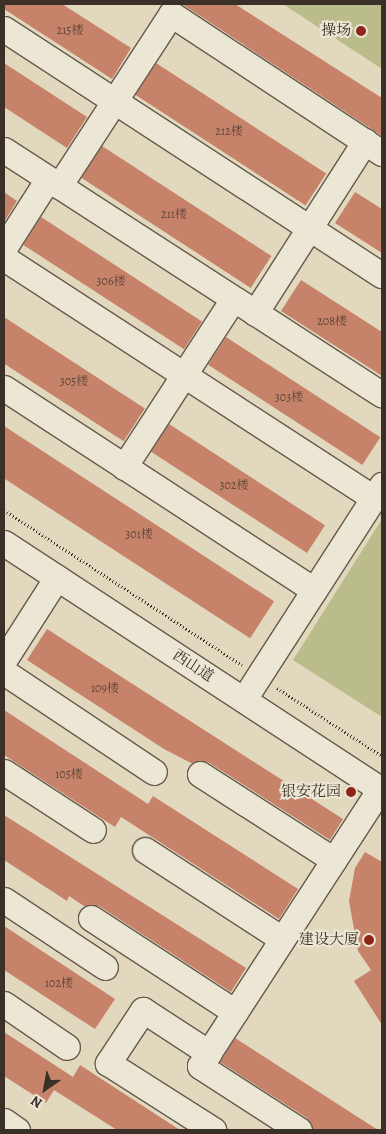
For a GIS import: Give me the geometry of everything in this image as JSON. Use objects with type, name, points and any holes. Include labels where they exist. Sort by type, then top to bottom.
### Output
[{"type":"street","points":[[4,248],[115,102],[171,14],[373,147],[309,228],[254,313]]},
{"type":"street","points":[[4,30],[382,275]]},
{"type":"street","points":[[4,150],[382,396]]},
{"type":"street","points":[[4,258],[184,374],[378,491],[244,700]]},
{"type":"street","points":[[124,467],[232,299]]},
{"type":"street","points":[[4,388],[314,590]]},
{"type":"street","name":"西山道","points":[[4,543],[381,789]]},
{"type":"street","points":[[4,660],[57,577]]},
{"type":"street","points":[[4,672],[154,772]]},
{"type":"street","points":[[4,772],[92,830]]},
{"type":"street","points":[[200,774],[334,860]]},
{"type":"street","points":[[299,1130],[200,1066],[381,789]]},
{"type":"street","points":[[145,850],[282,940]]},
{"type":"street","points":[[4,900],[105,968]]},
{"type":"street","points":[[91,918],[235,1012]]},
{"type":"street","points":[[4,1004],[67,1047]]},
{"type":"street","points":[[209,1052],[143,1010],[108,1063],[213,1130]]},
{"type":"street","points":[[4,1121],[17,1130]]},
{"type":"path","points":[[4,510],[382,756]]},
{"type":"green space","name":"操场","points":[[283,4],[382,4],[382,69]]},
{"type":"green space","points":[[382,519],[382,717],[293,660]]},
{"type":"building","points":[[4,4],[62,4],[131,48],[112,79],[4,9]]},
{"type":"building","points":[[182,4],[235,4],[382,98],[382,136]]},
{"type":"building","points":[[4,63],[87,117],[67,148],[4,107]]},
{"type":"building","points":[[156,63],[326,174],[306,205],[135,95]]},
{"type":"building","points":[[102,146],[271,256],[251,288],[81,178]]},
{"type":"building","points":[[4,192],[17,201],[4,222]]},
{"type":"building","points":[[355,192],[382,209],[382,253],[335,223]]},
{"type":"building","points":[[41,217],[202,322],[184,349],[23,245]]},
{"type":"building","points":[[301,280],[382,332],[382,376],[281,311]]},
{"type":"building","points":[[4,317],[145,408],[124,441],[4,364]]},
{"type":"building","points":[[226,337],[380,437],[362,465],[208,365]]},
{"type":"building","points":[[169,424],[325,525],[307,553],[151,452]]},
{"type":"building","points":[[4,426],[274,601],[250,638],[4,478]]},
{"type":"building","points":[[47,629],[343,819],[330,840],[208,762],[191,763],[164,749],[27,660]]},
{"type":"building","points":[[4,710],[148,804],[153,796],[298,889],[279,919],[121,817],[115,827],[4,755]]},
{"type":"building","points":[[4,815],[246,968],[231,992],[99,906],[84,906],[69,896],[67,901],[4,860]]},
{"type":"building","name":"建设大厦","points":[[365,852],[382,862],[382,1025],[354,981],[371,970],[358,951],[349,901],[355,868]]},
{"type":"building","points":[[4,926],[115,999],[95,1029],[4,970]]},
{"type":"building","points":[[4,1032],[73,1077],[80,1065],[180,1130],[117,1130],[54,1090],[46,1103],[4,1076]]},
{"type":"building","points":[[235,1038],[378,1130],[313,1130],[307,1118],[220,1062]]},
{"type":"place","name":"操场","points":[[361,31]]},
{"type":"place","name":"银安花园","points":[[351,792]]},
{"type":"place","name":"建设大厦","points":[[369,940]]}]
